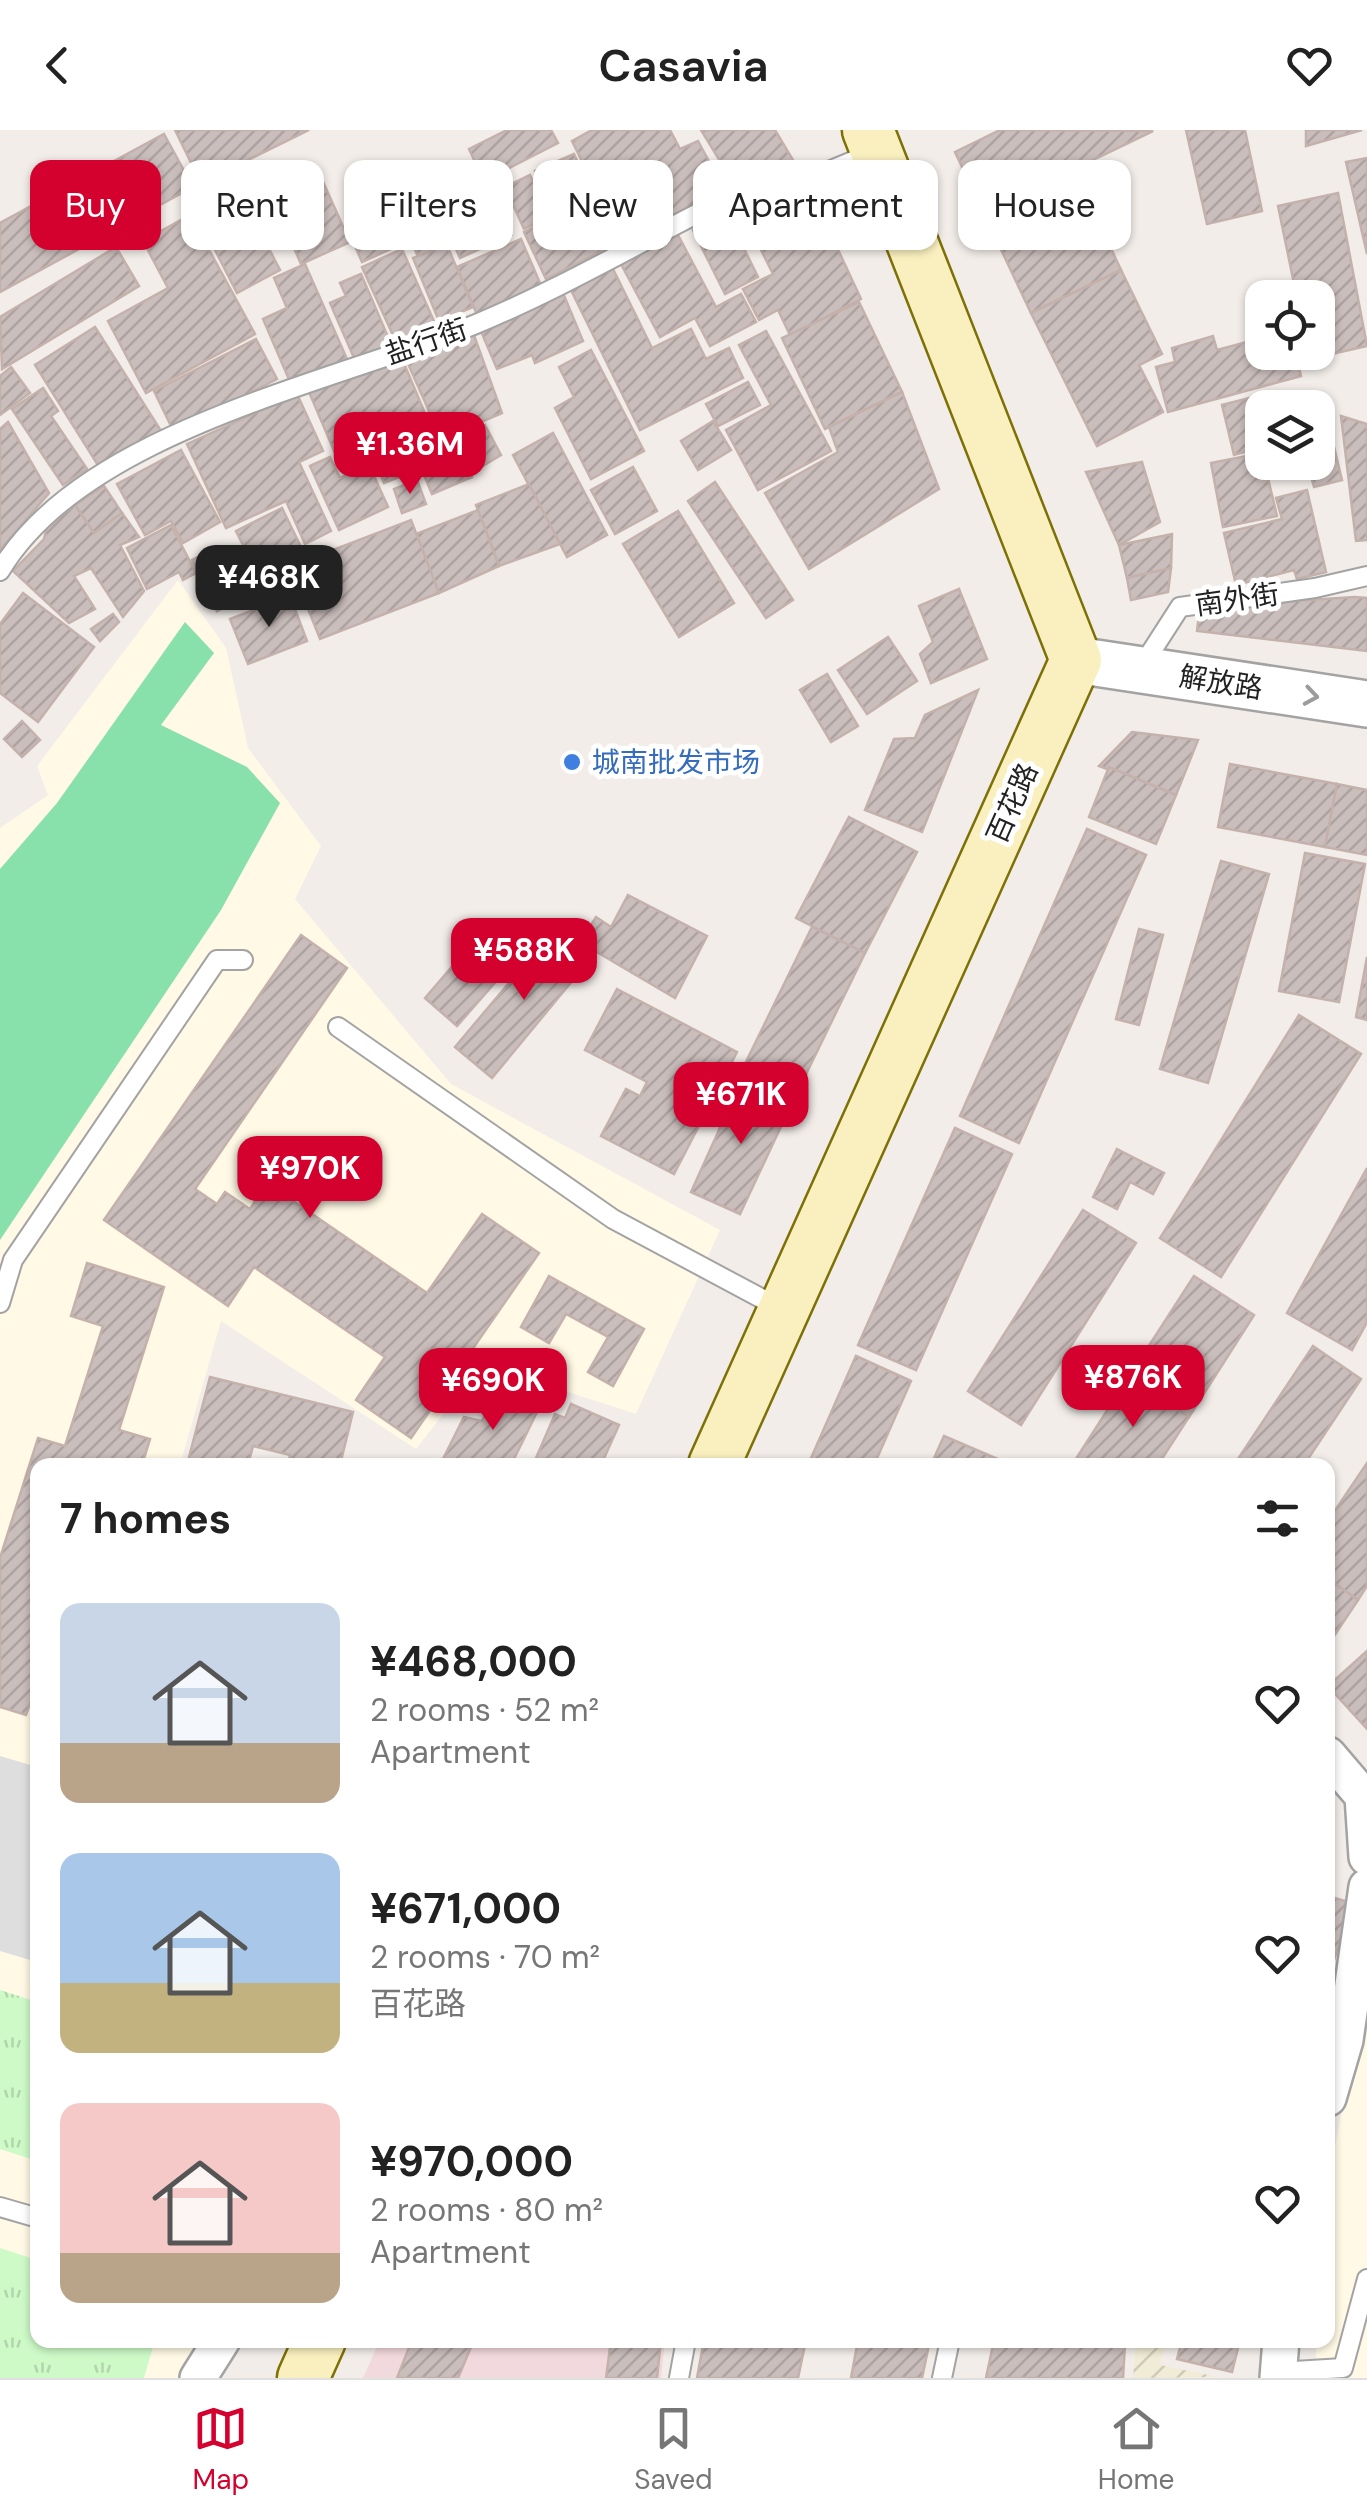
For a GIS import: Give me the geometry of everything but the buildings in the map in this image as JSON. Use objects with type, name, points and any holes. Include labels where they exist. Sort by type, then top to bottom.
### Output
[{"type":"main road","points":[[871,135],[1076,660]]},
{"type":"main road","name":"百花路","points":[[717,1458],[1076,660]]},
{"type":"main road","points":[[303,2378],[316,2348]]},
{"type":"street","name":"解放路","points":[[1076,660],[1367,704]]},
{"type":"street","points":[[1335,1764],[1363,1796],[1367,1858]]},
{"type":"street","points":[[1335,2074],[1345,2040],[1367,1887]]},
{"type":"street","points":[[198,2378],[217,2348]]},
{"type":"lane","name":"盐行街","points":[[0,571],[18,541],[63,498],[165,440],[282,391],[476,324],[714,204],[740,208],[871,135]]},
{"type":"lane","name":"南外街","points":[[1140,670],[1180,608],[1315,588],[1367,576]]},
{"type":"lane","points":[[0,1303],[13,1260],[217,960],[243,960]]},
{"type":"lane","points":[[338,1027],[613,1220],[784,1310]]},
{"type":"lane","points":[[0,2207],[30,2216]]},
{"type":"lane","points":[[1279,2363],[1343,2368],[1367,2279]]},
{"type":"lane","points":[[679,2378],[685,2348]]},
{"type":"lane","points":[[942,2378],[948,2348]]},
{"type":"shaded area","points":[[178,580],[226,648],[248,748],[321,846],[295,899],[451,1084],[720,1230],[636,1414],[482,1364],[416,1449],[221,1321],[182,1458],[30,1458],[30,2348],[203,2348],[188,2378],[0,2378],[0,828],[48,795],[37,766]]},
{"type":"shaded area","points":[[0,1756],[30,1765],[30,1960],[0,1951]]},
{"type":"shaded area","points":[[1367,1984],[1367,2378],[1314,2378],[1316,2348],[1335,2348],[1335,2146]]},
{"type":"shaded area","points":[[376,2348],[664,2348],[661,2378],[363,2378]]},
{"type":"shaded area","points":[[1135,2348],[1164,2348],[1160,2365],[1218,2377],[1133,2378]]},
{"type":"green space","points":[[185,622],[214,653],[161,725],[247,767],[280,803],[221,910],[0,1240],[0,869],[57,803]]},
{"type":"green space","points":[[0,1990],[30,2000],[30,2159],[0,2149]]},
{"type":"green space","points":[[0,2248],[30,2258],[30,2348],[153,2348],[144,2378],[0,2378]]},
{"type":"place","name":"城南批发市场","points":[[572,762]]}]
